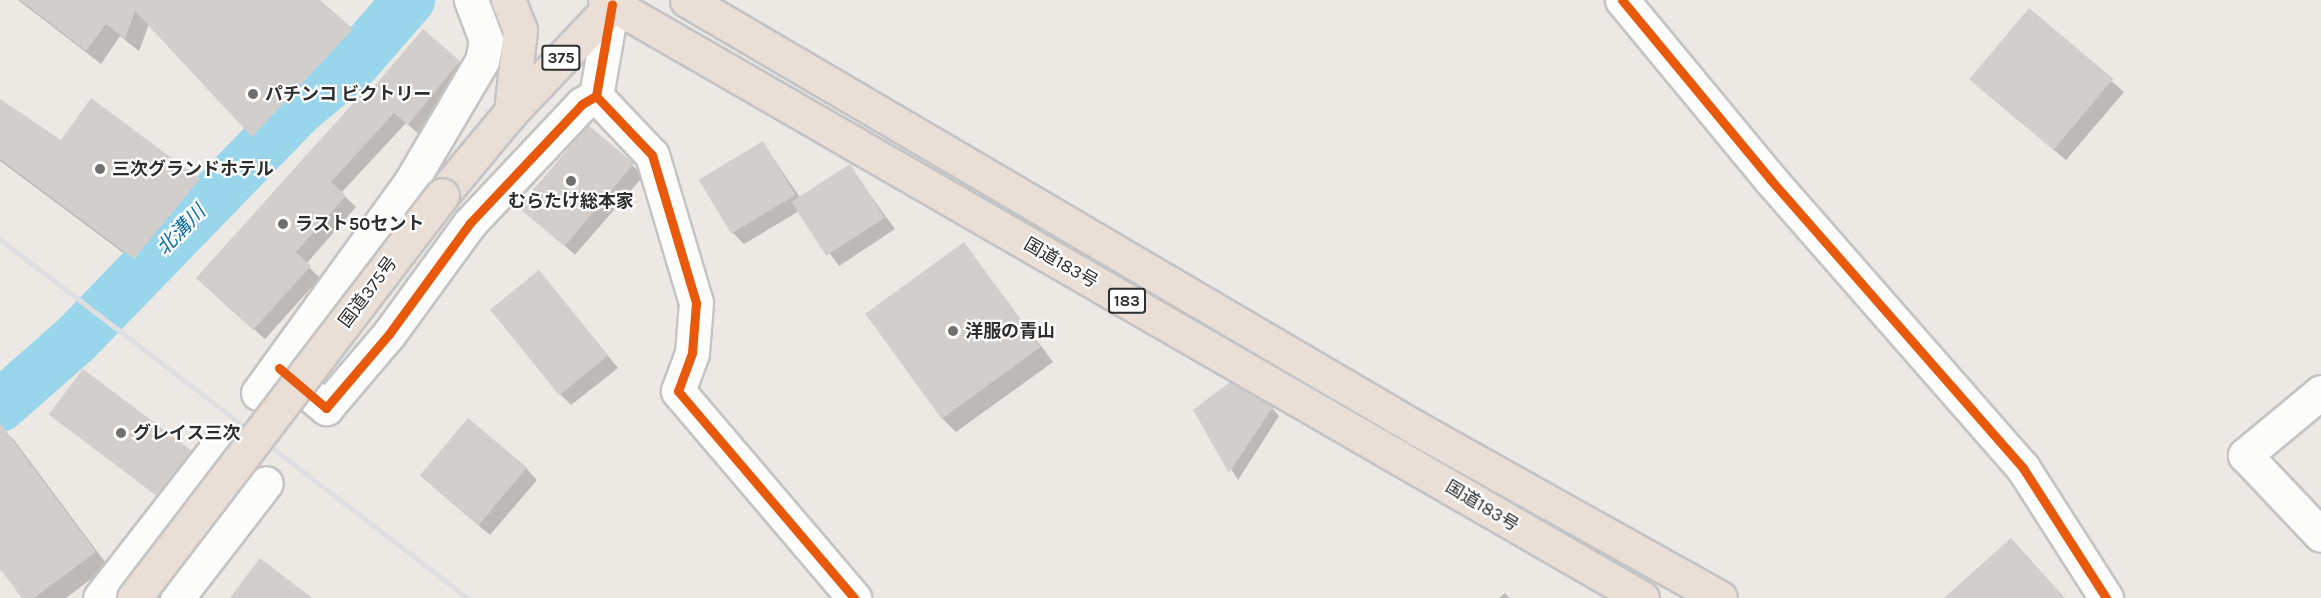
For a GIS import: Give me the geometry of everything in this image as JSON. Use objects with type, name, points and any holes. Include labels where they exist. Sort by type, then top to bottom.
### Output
[{"type":"highway","points":[[508,0],[520,30],[511,112]]},
{"type":"highway","name":"国道183号","points":[[687,0],[1416,428],[1720,598]]},
{"type":"highway","name":"国道375号","points":[[134,598],[442,195],[511,112],[611,1]]},
{"type":"highway","name":"国道183号","points":[[611,1],[1642,598]]},
{"type":"street","points":[[258,393],[279,368],[410,183],[482,61],[486,40],[471,0]]},
{"type":"street","points":[[1622,0],[1770,179],[2023,468],[2106,598]]},
{"type":"street","points":[[596,96],[611,1]]},
{"type":"street","points":[[279,368],[326,408],[389,334],[470,224],[582,104],[596,96]]},
{"type":"street","points":[[596,96],[651,155],[696,303],[692,353],[678,391],[854,598]]},
{"type":"street","points":[[2321,392],[2246,455],[2321,535]]},
{"type":"street","points":[[100,598],[219,446]]},
{"type":"street","points":[[177,598],[266,483]]},
{"type":"building","name":"パチンコ ビクトリー","points":[[20,0],[320,0],[353,29],[252,137],[135,11],[125,39],[106,24],[86,51]]},
{"type":"building","points":[[2029,8],[2113,79],[2053,150],[1969,79]]},
{"type":"building","points":[[423,29],[460,61],[408,125],[394,113],[331,182],[346,196],[296,252],[311,266],[253,330],[196,278],[364,91],[367,95]]},
{"type":"building","name":"三次グランドホテル","points":[[91,98],[200,179],[134,259],[0,159],[0,99],[61,140]]},
{"type":"building","name":"むらたけ総本家","points":[[588,125],[634,164],[565,246],[519,208]]},
{"type":"building","points":[[763,141],[795,195],[731,234],[699,180]]},
{"type":"building","points":[[850,164],[885,218],[826,256],[791,202]]},
{"type":"building","name":"洋服の青山","points":[[964,242],[1040,347],[942,419],[865,314]]},
{"type":"building","points":[[539,270],[608,355],[559,395],[490,310]]},
{"type":"building","name":"グレイス三次","points":[[83,369],[192,451],[157,496],[49,415]]},
{"type":"building","points":[[1230,382],[1273,407],[1229,473],[1193,410]]},
{"type":"building","points":[[468,418],[527,467],[479,525],[420,475]]},
{"type":"building","points":[[0,423],[96,552],[34,598],[22,598],[0,569]]},
{"type":"building","points":[[2011,538],[2065,598],[1944,598]]},
{"type":"building","points":[[260,558],[312,598],[230,598]]},
{"type":"waterway","name":"北溝川","points":[[0,406],[76,339],[299,109],[354,63],[409,0]]},
{"type":"railway","points":[[0,239],[468,598]]},
{"type":"cycle path","points":[[1622,0],[1770,179],[2023,468],[2106,598]]},
{"type":"cycle path","points":[[279,368],[326,408],[389,334],[470,223],[582,104],[596,96],[612,4]]},
{"type":"cycle path","points":[[596,96],[652,155],[696,303],[692,353],[678,391],[854,598]]},
{"type":"place","name":"パチンコ ビクトリー","points":[[253,94]]},
{"type":"place","name":"三次グランドホテル","points":[[100,169]]},
{"type":"place","name":"むらたけ総本家","points":[[571,181]]},
{"type":"place","name":"ラスト50セント","points":[[283,224]]},
{"type":"place","name":"洋服の青山","points":[[953,331]]},
{"type":"place","name":"グレイス三次","points":[[121,433]]}]
